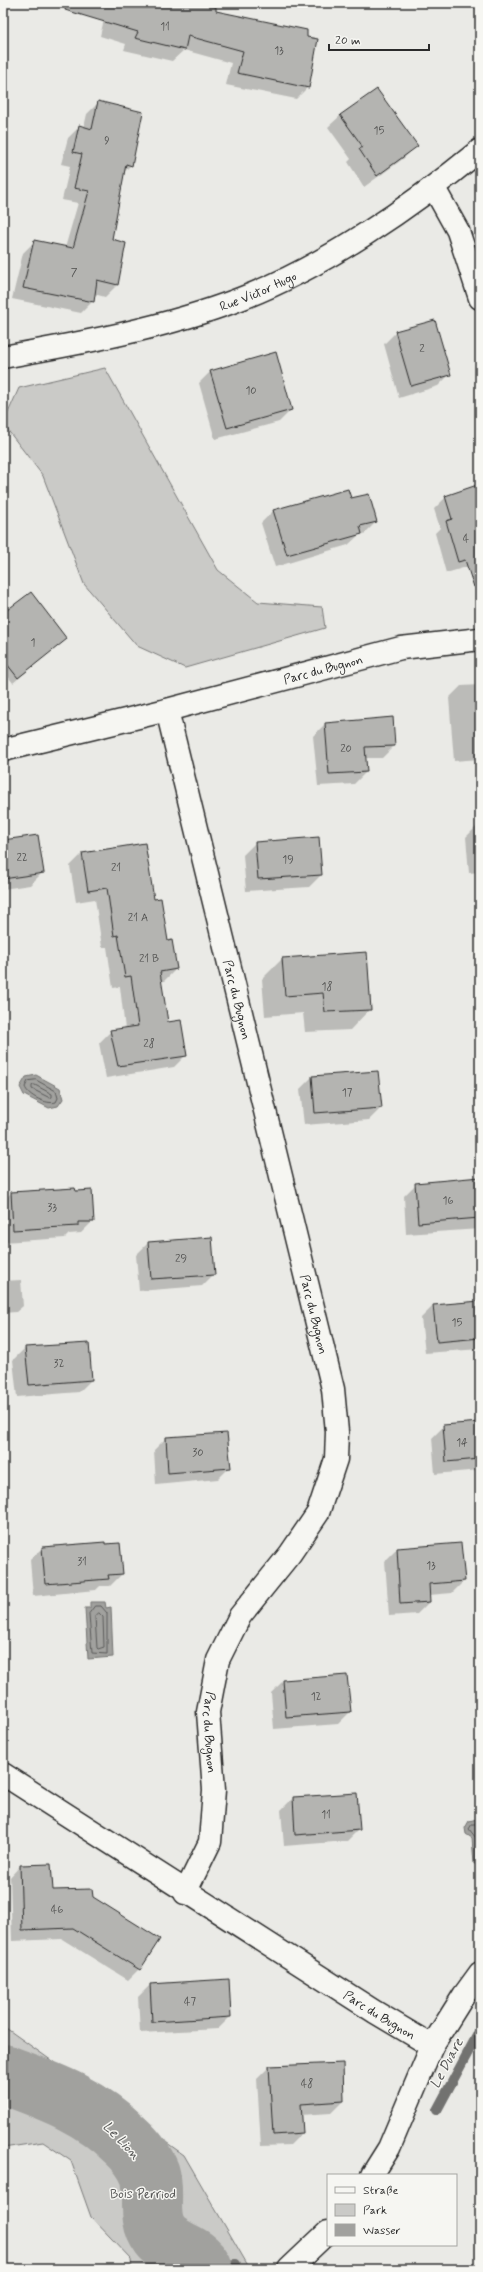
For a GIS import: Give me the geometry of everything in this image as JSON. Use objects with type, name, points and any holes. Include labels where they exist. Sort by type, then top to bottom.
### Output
[{"type":"street","name":"Rue Victor Hugo","points":[[3,357],[136,330],[199,313],[240,299],[279,282],[336,251],[434,188],[480,150]]},
{"type":"street","points":[[434,188],[458,231],[480,298]]},
{"type":"street","name":"Parc du Bugnon","points":[[3,750],[167,710],[401,648],[480,639]]},
{"type":"street","name":"Parc du Bugnon","points":[[167,710],[333,1389],[336,1432],[336,1459],[318,1513],[290,1554],[240,1616],[218,1660],[208,1712],[214,1790],[210,1842],[185,1893]]},
{"type":"street","name":"Parc du Bugnon","points":[[3,1774],[185,1893],[432,2046]]},
{"type":"street","points":[[373,2174],[389,2148],[432,2046],[464,1995],[480,1974]]},
{"type":"street","points":[[289,2269],[327,2233]]},
{"type":"green space","points":[[105,368],[218,570],[258,602],[322,607],[325,628],[185,668],[137,646],[84,584],[43,476],[3,424],[19,388]]},
{"type":"green space","name":"Bois Perriod","points":[[3,2026],[184,2155],[250,2269],[132,2269],[131,2259],[91,2217],[71,2161],[43,2142],[3,2148]]},
{"type":"water","points":[[36,1075],[60,1088],[63,1099],[58,1106],[49,1108],[24,1095],[20,1087],[26,1077]]},
{"type":"water","points":[[90,1602],[105,1602],[106,1608],[111,1607],[113,1657],[88,1659],[85,1608],[90,1608]]},
{"type":"water","points":[[477,1819],[480,1820],[480,1863],[474,1864],[472,1838],[466,1834],[465,1828],[469,1821]]},
{"type":"building","points":[[66,3],[196,3],[216,7],[216,11],[307,30],[307,37],[318,39],[309,88],[237,73],[243,51],[188,36],[185,50],[135,38],[138,32],[65,10]]},
{"type":"building","points":[[377,89],[418,146],[377,176],[359,149],[363,147],[340,115]]},
{"type":"building","points":[[98,101],[143,112],[132,166],[126,164],[112,239],[126,243],[118,285],[97,280],[94,302],[23,288],[34,240],[73,248],[89,191],[74,188],[82,154],[73,152],[79,125],[92,129]]},
{"type":"building","points":[[435,320],[451,375],[411,386],[395,331]]},
{"type":"building","points":[[276,352],[292,410],[227,428],[210,371]]},
{"type":"building","points":[[480,484],[480,586],[474,587],[465,560],[458,562],[446,521],[452,519],[445,496]]},
{"type":"building","points":[[348,489],[351,498],[369,494],[377,522],[360,526],[362,534],[287,555],[273,510]]},
{"type":"building","points":[[31,592],[67,639],[18,678],[3,659],[3,613]]},
{"type":"building","points":[[393,717],[395,746],[365,747],[367,772],[329,774],[325,723]]},
{"type":"building","points":[[38,835],[44,873],[3,879],[3,840]]},
{"type":"building","points":[[319,837],[322,875],[258,879],[255,842]]},
{"type":"building","points":[[145,843],[154,899],[161,898],[168,941],[172,940],[177,969],[160,972],[168,1022],[181,1020],[187,1056],[118,1066],[110,1030],[138,1026],[131,976],[125,977],[118,935],[114,936],[107,888],[88,891],[82,853]]},
{"type":"building","points":[[367,952],[371,1010],[325,1012],[323,993],[285,996],[282,958]]},
{"type":"building","points":[[378,1071],[382,1108],[315,1113],[312,1076]]},
{"type":"building","points":[[480,1177],[480,1218],[418,1223],[415,1183]]},
{"type":"building","points":[[75,1188],[76,1191],[92,1190],[94,1222],[78,1222],[78,1226],[13,1230],[11,1192]]},
{"type":"building","points":[[212,1237],[215,1275],[151,1279],[148,1242]]},
{"type":"building","points":[[480,1301],[480,1338],[437,1342],[433,1305]]},
{"type":"building","points":[[89,1343],[92,1380],[29,1385],[25,1347]]},
{"type":"building","points":[[480,1422],[480,1459],[446,1462],[443,1425]]},
{"type":"building","points":[[227,1433],[231,1468],[168,1473],[166,1437]]},
{"type":"building","points":[[105,1542],[105,1544],[120,1543],[123,1574],[108,1575],[109,1579],[45,1584],[42,1547]]},
{"type":"building","points":[[461,1543],[465,1581],[429,1584],[430,1602],[400,1604],[397,1548]]},
{"type":"building","points":[[347,1675],[351,1712],[286,1717],[283,1680]]},
{"type":"building","points":[[357,1793],[360,1830],[295,1835],[293,1797]]},
{"type":"building","points":[[51,1864],[53,1890],[92,1889],[93,1897],[160,1939],[140,1970],[73,1928],[22,1930],[20,1865]]},
{"type":"building","points":[[229,1979],[231,2017],[152,2022],[150,1984]]},
{"type":"building","points":[[343,2063],[344,2101],[301,2104],[303,2133],[273,2135],[269,2066]]},
{"type":"waterway","name":"Le Duare","points":[[437,2110],[480,2030]]},
{"type":"waterway","name":"Le Lion","points":[[3,2074],[53,2093],[83,2108],[98,2117],[129,2144],[143,2160],[150,2174],[152,2182],[153,2222],[160,2236],[171,2245],[194,2258],[203,2269]]},
{"type":"waterway","points":[[202,2267],[236,2264]]}]
